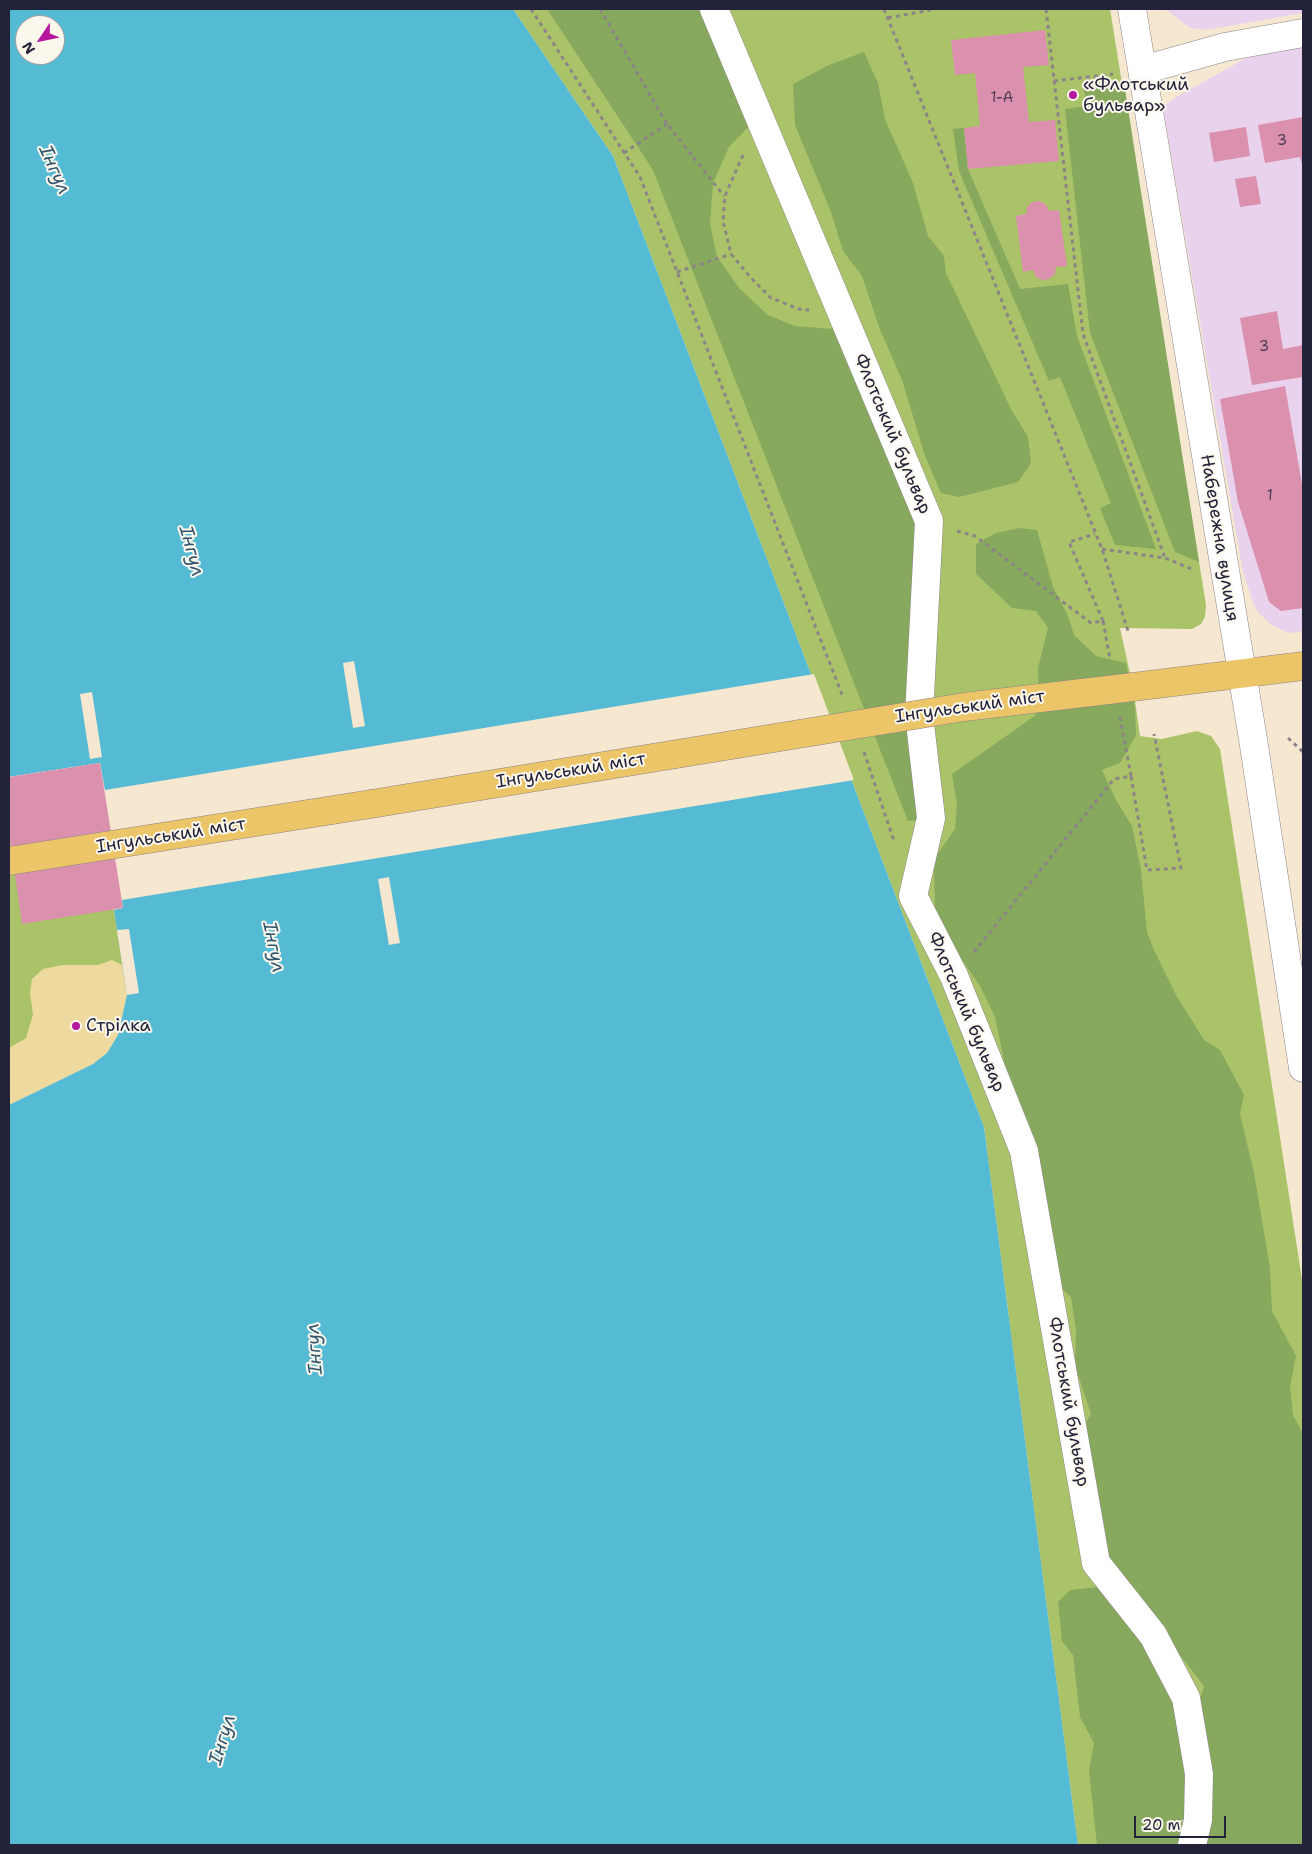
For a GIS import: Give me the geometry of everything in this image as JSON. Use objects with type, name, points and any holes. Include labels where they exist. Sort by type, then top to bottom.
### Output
[{"type":"highway","name":"Інгульський міст","points":[[9,860],[964,707],[1303,666]]},
{"type":"street","name":"Флотський бульвар","points":[[714,9],[929,521],[919,715],[931,818],[913,896],[954,976],[1024,1151],[1096,1563],[1153,1635],[1186,1698],[1198,1774],[1198,1820],[1192,1845]]},
{"type":"street","name":"Набережна вулиця","points":[[1132,9],[1242,672],[1303,1068]]},
{"type":"street","points":[[1143,70],[1225,47],[1303,33]]},
{"type":"path","points":[[531,9],[640,178],[845,702]]},
{"type":"path","points":[[600,9],[667,124],[724,196]]},
{"type":"path","points":[[884,9],[1102,549],[1129,634]]},
{"type":"path","points":[[888,18],[936,9]]},
{"type":"path","points":[[1046,9],[1083,334],[1165,558]]},
{"type":"path","points":[[1054,80],[1143,70]]},
{"type":"path","points":[[624,153],[667,124]]},
{"type":"path","points":[[766,132],[740,159],[724,196],[723,221],[731,254],[771,298],[798,309],[842,315]]},
{"type":"path","points":[[677,272],[731,254]]},
{"type":"path","points":[[975,536],[1091,623],[1103,620],[1069,542],[1095,534]]},
{"type":"path","points":[[1102,549],[1165,558],[1194,570]]},
{"type":"path","points":[[954,976],[1114,779],[1131,776],[1147,870],[1181,868],[1154,734]]},
{"type":"path","points":[[1288,738],[1303,752]]},
{"type":"path","points":[[863,748],[894,842]]},
{"type":"shaded area","points":[[1165,9],[1303,9],[1303,13],[1206,30],[1190,28]]},
{"type":"shaded area","points":[[1303,42],[1303,631],[1288,633],[1270,624],[1258,612],[1253,603],[1243,572],[1163,107],[1178,96],[1266,47]]},
{"type":"green space","points":[[513,9],[1110,9],[1206,605],[1205,617],[1201,624],[1192,629],[1120,628],[1133,687],[1140,736],[1162,739],[1197,731],[1211,736],[1220,749],[1303,1286],[1303,1845],[1078,1845],[984,1127],[613,156]]},
{"type":"green space","points":[[547,9],[703,9],[751,124],[729,147],[713,183],[710,224],[717,257],[740,289],[768,315],[795,326],[834,329],[917,525],[921,820],[908,821],[653,170]]},
{"type":"green space","points":[[864,52],[878,83],[885,119],[913,183],[928,236],[944,256],[946,273],[1011,409],[1028,437],[1031,463],[1018,482],[959,497],[941,493],[925,456],[902,380],[879,327],[862,276],[843,251],[831,212],[795,125],[793,84],[829,65]]},
{"type":"green space","points":[[1124,83],[1199,562],[1175,552],[1090,333],[1065,109],[1086,106],[1084,90]]},
{"type":"green space","points":[[964,128],[968,169],[1020,289],[1068,284],[1077,336],[1156,549],[1115,545],[1100,508],[1111,503],[1060,377],[1049,381],[959,171],[953,129]]},
{"type":"green space","points":[[1020,528],[1037,530],[1053,587],[1068,616],[1074,635],[1096,656],[1126,663],[1135,708],[1136,735],[1120,763],[1102,770],[1116,800],[1132,826],[1141,870],[1147,932],[1153,948],[1176,995],[1204,1040],[1220,1050],[1244,1095],[1240,1114],[1254,1173],[1270,1268],[1272,1311],[1296,1356],[1290,1387],[1293,1415],[1303,1434],[1303,1845],[1200,1845],[1195,1718],[1204,1686],[1134,1596],[1108,1557],[1082,1429],[1091,1414],[1075,1366],[1076,1330],[1071,1297],[1058,1285],[1010,1089],[995,1017],[980,986],[935,921],[934,859],[955,829],[957,805],[952,774],[1036,715],[1039,701],[1038,668],[1048,628],[1036,611],[1012,608],[976,574],[976,544],[996,533]]},
{"type":"green space","points":[[100,763],[114,910],[127,995],[9,1105],[9,777]]},
{"type":"green space","points":[[1098,1587],[1128,1623],[1166,1677],[1190,1769],[1188,1817],[1180,1845],[1097,1845],[1089,1771],[1094,1743],[1080,1717],[1073,1655],[1062,1641],[1058,1602],[1070,1590]]},
{"type":"sand","name":"Стрілка","points":[[112,960],[122,965],[127,995],[118,1035],[107,1053],[93,1064],[9,1105],[9,1048],[26,1038],[33,1015],[30,993],[32,979],[43,969],[63,965],[98,965]]},
{"type":"water","name":"Інгул","points":[[9,9],[513,9],[613,156],[984,1127],[1078,1845],[9,1845],[9,1105],[93,1064],[107,1053],[118,1035],[127,995],[114,910],[122,908],[100,763],[9,777]]},
{"type":"pier","points":[[354,661],[365,726],[353,728],[343,663]]},
{"type":"pier","points":[[814,674],[854,780],[122,900],[123,908],[112,910],[98,766],[9,780],[9,777],[100,763],[105,790]]},
{"type":"pier","points":[[92,692],[102,757],[90,759],[80,694]]},
{"type":"pier","points":[[389,877],[400,943],[389,945],[378,879]]},
{"type":"pier","points":[[129,929],[139,993],[127,995],[117,930]]},
{"type":"building","points":[[1045,30],[1049,65],[1023,67],[1029,122],[1055,120],[1059,161],[968,169],[964,128],[980,126],[975,73],[955,75],[951,40]]},
{"type":"building","points":[[1303,117],[1303,167],[1300,157],[1265,163],[1258,125]]},
{"type":"building","points":[[1246,127],[1250,156],[1214,162],[1209,133]]},
{"type":"building","points":[[1256,176],[1261,204],[1240,207],[1235,179]]},
{"type":"building","points":[[1040,201],[1046,205],[1049,211],[1059,210],[1067,266],[1056,267],[1055,274],[1049,279],[1043,280],[1036,277],[1033,270],[1023,272],[1016,216],[1026,214],[1027,207],[1032,202]]},
{"type":"building","points":[[1277,311],[1283,349],[1303,345],[1303,377],[1252,385],[1240,318]]},
{"type":"building","points":[[1285,386],[1303,490],[1303,608],[1281,611],[1269,602],[1238,502],[1220,399]]},
{"type":"building","points":[[100,763],[123,908],[22,924],[9,834],[9,777]]},
{"type":"place","name":"«Флотський бульвар»","points":[[1073,95]]},
{"type":"place","name":"Стрілка","points":[[76,1026]]}]
